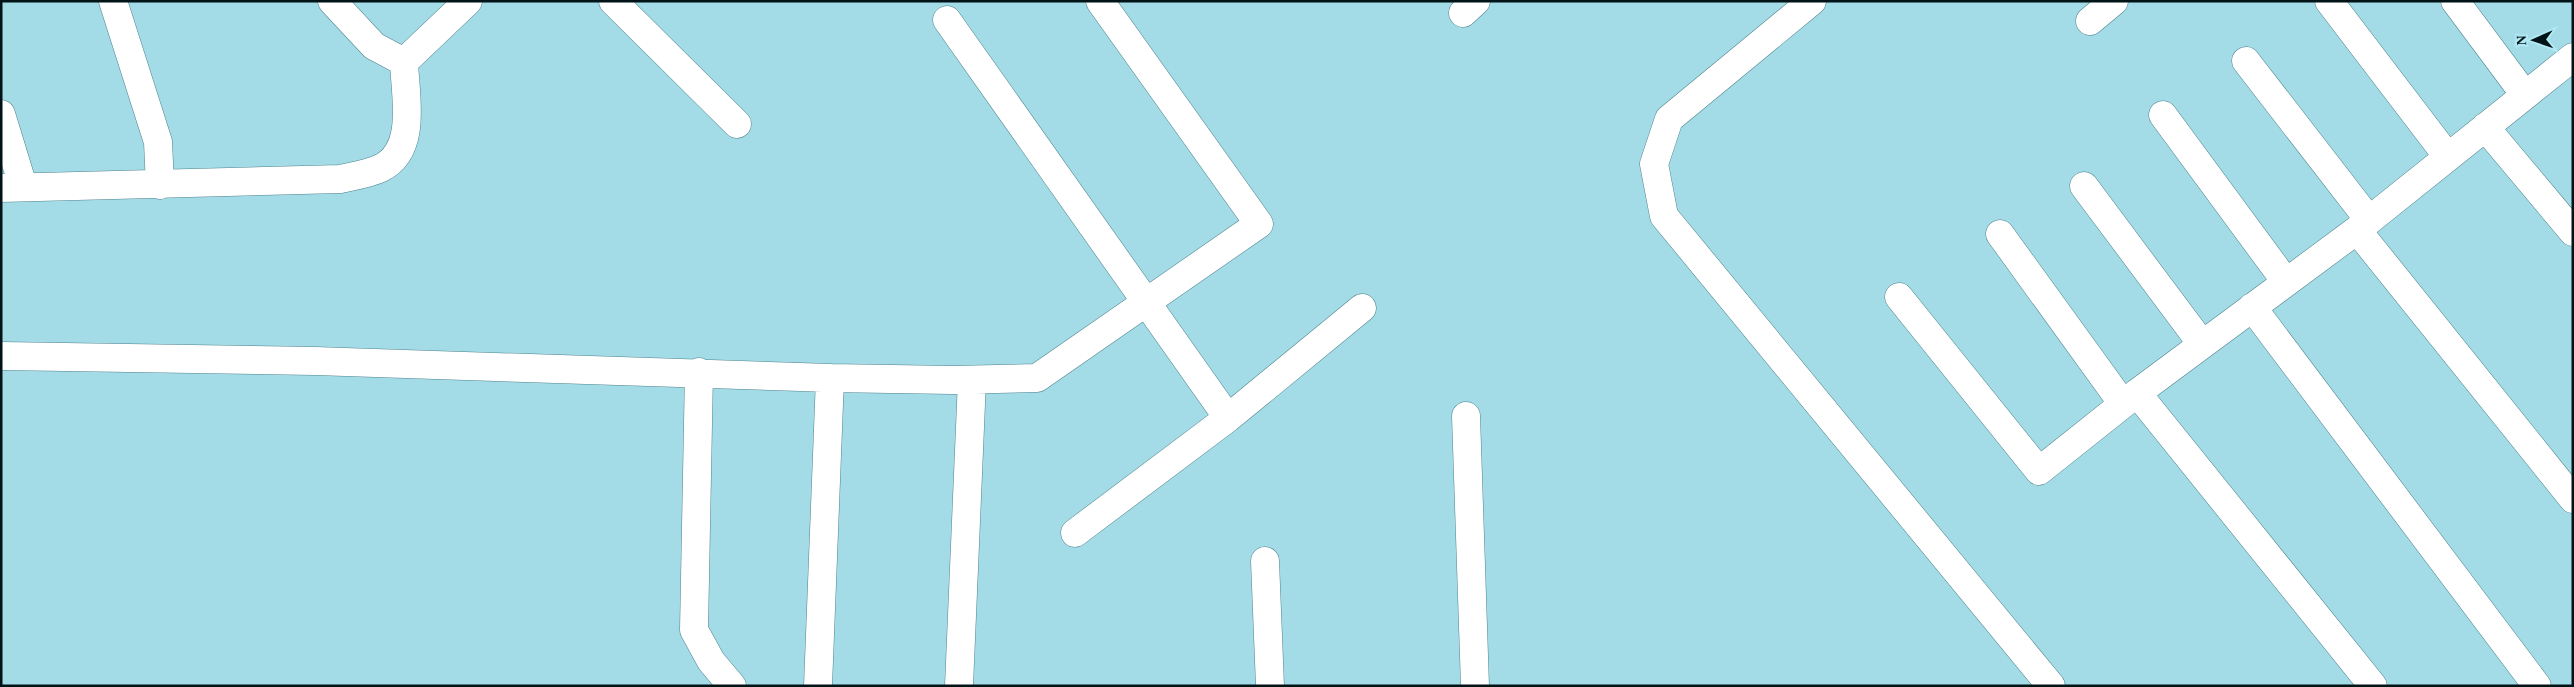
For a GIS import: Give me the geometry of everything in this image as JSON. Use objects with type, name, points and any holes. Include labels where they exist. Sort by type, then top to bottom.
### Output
[{"type":"street","points":[[113,1],[158,142],[160,185]]},
{"type":"street","points":[[332,1],[374,46],[404,62]]},
{"type":"street","points":[[1,114],[12,187],[160,185],[340,179],[382,168],[398,154],[406,134],[404,62],[468,1]]},
{"type":"street","points":[[613,1],[737,124]]},
{"type":"street","points":[[1,356],[315,361],[699,372],[830,378],[972,380],[1037,378],[1259,224],[1100,1]]},
{"type":"street","points":[[1812,1],[1669,119],[1654,164],[1664,216],[2051,686]]},
{"type":"street","points":[[2090,21],[2114,1]]},
{"type":"street","points":[[2329,1],[2448,157]]},
{"type":"street","points":[[2455,1],[2525,95]]},
{"type":"street","points":[[947,20],[1228,418]]},
{"type":"street","points":[[1900,297],[2039,471],[2202,344],[2363,225],[2573,57]]},
{"type":"street","points":[[2246,61],[2363,225],[2573,499]]},
{"type":"street","points":[[2163,115],[2286,282]]},
{"type":"street","points":[[2485,127],[2573,232]]},
{"type":"street","points":[[2084,186],[2202,344]]},
{"type":"street","points":[[2000,234],[2130,399],[2373,686]]},
{"type":"street","points":[[2252,307],[2537,686]]},
{"type":"street","points":[[1075,533],[1228,418],[1362,308]]},
{"type":"street","points":[[699,372],[694,630],[710,661],[732,686]]},
{"type":"street","points":[[818,686],[830,378]]},
{"type":"street","points":[[959,686],[972,380]]},
{"type":"street","points":[[1466,416],[1476,686]]},
{"type":"street","points":[[1265,561],[1270,686]]}]
